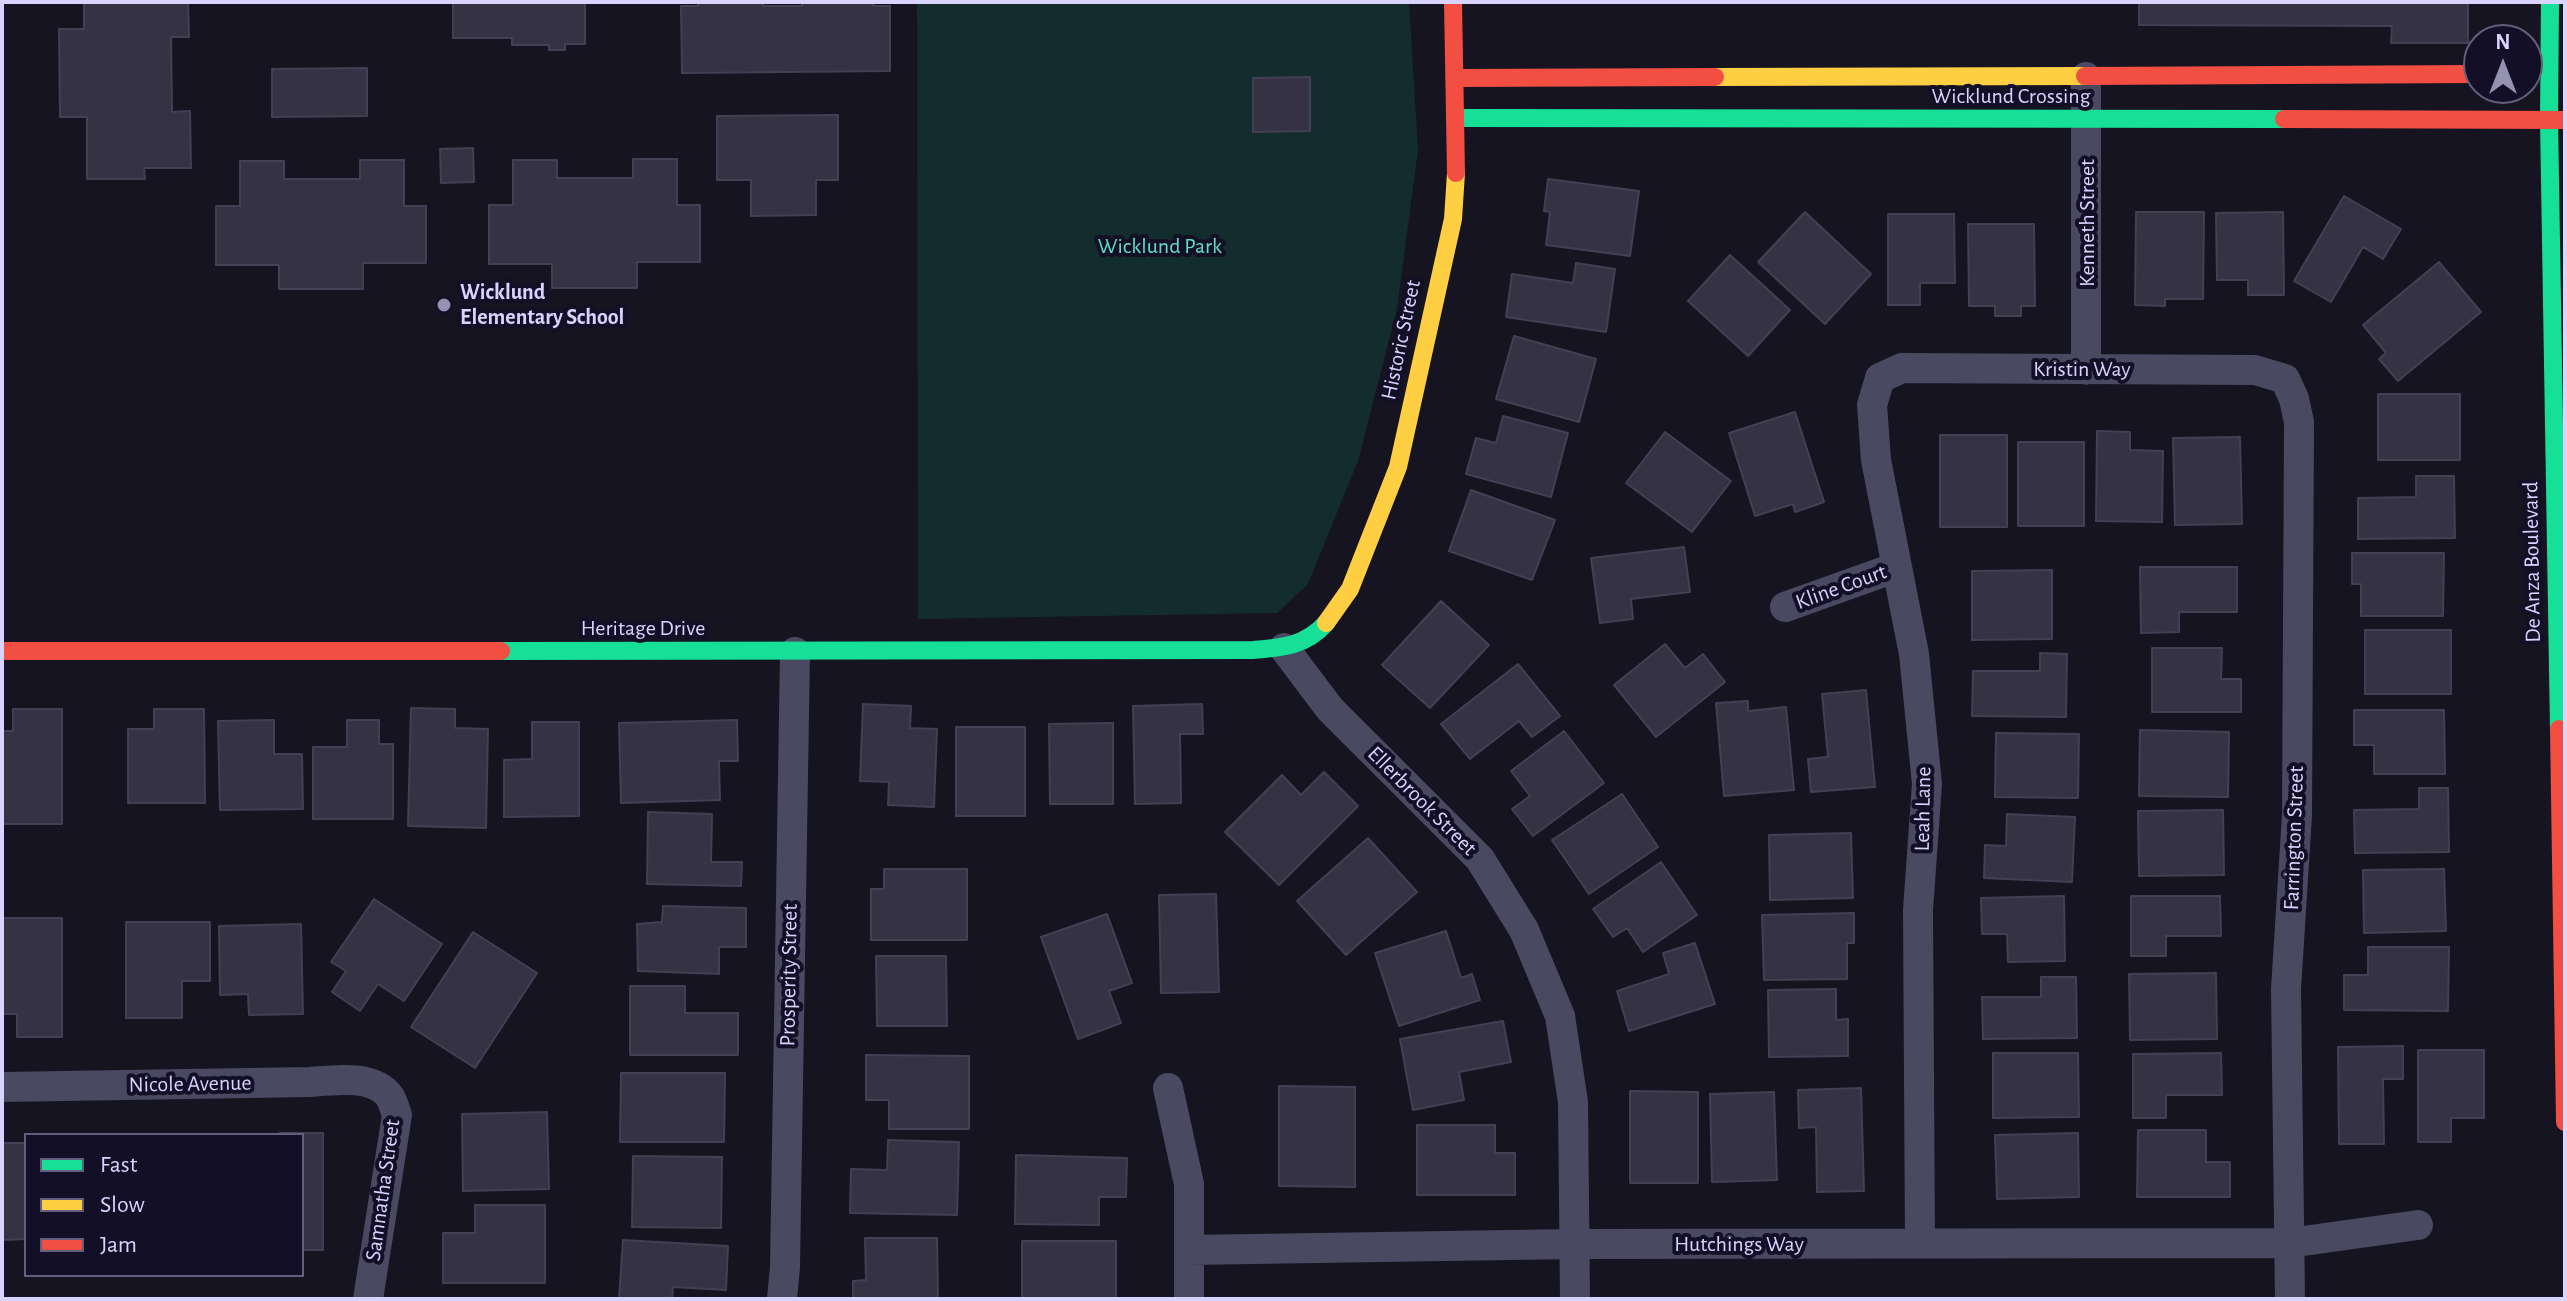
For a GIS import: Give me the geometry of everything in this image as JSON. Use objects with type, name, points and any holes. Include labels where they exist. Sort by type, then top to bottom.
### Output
[{"type":"street","name":"Historic Street","points":[[1284,648],[1299,644],[1323,627],[1350,589],[1398,467],[1453,219],[1457,161],[1453,2]]},
{"type":"street","name":"De Anza Boulevard","points":[[2550,2],[2557,73],[2565,1122]]},
{"type":"street","name":"Wicklund Crossing","points":[[1455,78],[2463,74]]},
{"type":"street","name":"Kenneth Street","points":[[2086,77],[2086,370]]},
{"type":"street","name":"Wicklund Crossing","points":[[1456,118],[2557,119]]},
{"type":"street","name":"Kristin Way","points":[[1880,378],[1902,368],[2255,370],[2285,379]]},
{"type":"street","name":"Leah Lane","points":[[1880,378],[1872,405],[1874,435],[1914,654],[1927,784],[1918,910],[1920,1244]]},
{"type":"street","name":"Farrington Street","points":[[2285,379],[2299,422],[2297,815],[2286,989],[2290,1299]]},
{"type":"street","name":"Kline Court","points":[[1785,607],[1897,567]]},
{"type":"street","name":"Heritage Drive","points":[[2,651],[795,652],[1284,648]]},
{"type":"street","name":"Ellerbrook Street","points":[[1284,648],[1330,709],[1480,859],[1524,930],[1560,1016],[1573,1102],[1575,1299]]},
{"type":"street","name":"Prosperity Street","points":[[782,1299],[795,652]]},
{"type":"street","name":"Nicole Avenue","points":[[2,1087],[294,1083],[344,1079],[378,1086]]},
{"type":"street","name":"Samnatha Street","points":[[368,1299],[397,1115],[390,1097],[378,1086]]},
{"type":"street","points":[[1168,1088],[1189,1184],[1189,1299]]},
{"type":"street","name":"Hutchings Way","points":[[1189,1250],[1574,1244],[2289,1243],[2418,1225]]},
{"type":"green space","name":"Wicklund Park","points":[[917,2],[1409,2],[1418,150],[1397,309],[1358,461],[1308,584],[1277,613],[918,619]]},
{"type":"building","points":[[84,2],[188,2],[189,37],[171,37],[172,112],[190,111],[191,168],[144,168],[145,179],[87,179],[87,117],[60,117],[59,29],[84,29]]},
{"type":"building","points":[[453,2],[585,2],[585,44],[565,44],[565,50],[549,50],[549,45],[512,45],[512,38],[453,38]]},
{"type":"building","points":[[698,2],[763,2],[763,6],[802,6],[802,2],[873,2],[873,6],[890,6],[890,71],[682,73],[681,6],[698,6]]},
{"type":"building","points":[[2139,2],[2468,2],[2468,24],[2463,24],[2463,43],[2391,43],[2392,26],[2139,25]]},
{"type":"building","points":[[367,68],[367,116],[272,117],[272,69]]},
{"type":"building","points":[[1310,77],[1310,131],[1253,132],[1253,78]]},
{"type":"building","points":[[838,115],[838,180],[816,180],[816,215],[751,216],[751,180],[717,180],[717,116]]},
{"type":"building","points":[[473,148],[474,182],[441,183],[440,149]]},
{"type":"building","points":[[633,159],[677,159],[677,205],[700,205],[700,262],[637,262],[637,288],[552,288],[552,264],[489,264],[489,205],[513,205],[513,160],[557,160],[557,178],[633,178]]},
{"type":"building","points":[[360,160],[404,160],[404,206],[426,206],[426,263],[363,263],[363,289],[279,289],[279,265],[216,265],[216,206],[240,206],[240,161],[284,161],[284,179],[360,179]]},
{"type":"building","points":[[1548,179],[1639,191],[1630,256],[1546,245],[1550,212],[1544,211]]},
{"type":"building","points":[[2344,196],[2401,229],[2383,259],[2363,247],[2331,302],[2294,281]]},
{"type":"building","points":[[1805,212],[1871,274],[1825,324],[1758,262]]},
{"type":"building","points":[[2136,212],[2204,212],[2203,299],[2165,299],[2165,306],[2135,305]]},
{"type":"building","points":[[2283,212],[2284,295],[2248,295],[2248,280],[2217,280],[2216,213]]},
{"type":"building","points":[[1888,214],[1954,214],[1955,283],[1920,283],[1920,305],[1888,305]]},
{"type":"building","points":[[1968,224],[2034,224],[2035,306],[2021,306],[2021,316],[1995,316],[1995,306],[1969,306]]},
{"type":"building","points":[[1730,255],[1790,310],[1748,356],[1688,301]]},
{"type":"building","points":[[2439,262],[2481,312],[2398,381],[2379,359],[2386,353],[2363,325]]},
{"type":"building","points":[[1576,263],[1615,269],[1606,332],[1506,317],[1512,274],[1573,283]]},
{"type":"building","points":[[1514,336],[1596,359],[1579,422],[1496,399]]},
{"type":"building","points":[[2378,394],[2460,394],[2460,460],[2378,460]]},
{"type":"building","points":[[1795,412],[1824,502],[1795,512],[1793,504],[1755,516],[1729,433]]},
{"type":"building","points":[[1503,416],[1568,433],[1551,497],[1466,474],[1476,438],[1496,443]]},
{"type":"building","points":[[2097,431],[2130,432],[2130,450],[2163,451],[2162,522],[2096,521]]},
{"type":"building","points":[[1665,432],[1731,481],[1692,532],[1626,483]]},
{"type":"building","points":[[1940,435],[2007,435],[2007,527],[1940,527]]},
{"type":"building","points":[[2240,437],[2242,524],[2175,525],[2173,438]]},
{"type":"building","points":[[2018,442],[2084,442],[2084,526],[2018,526]]},
{"type":"building","points":[[2416,476],[2454,476],[2455,538],[2358,539],[2358,498],[2416,497]]},
{"type":"building","points":[[1471,490],[1555,520],[1532,580],[1449,551]]},
{"type":"building","points":[[1684,547],[1690,592],[1631,599],[1633,619],[1600,623],[1591,558]]},
{"type":"building","points":[[2352,553],[2444,553],[2443,616],[2361,616],[2361,584],[2352,584]]},
{"type":"building","points":[[2140,567],[2237,567],[2237,612],[2179,612],[2179,632],[2141,633]]},
{"type":"building","points":[[2052,570],[2052,639],[1972,640],[1972,571]]},
{"type":"building","points":[[1441,601],[1489,645],[1430,708],[1382,665]]},
{"type":"building","points":[[2365,630],[2451,630],[2451,694],[2365,694]]},
{"type":"building","points":[[1665,644],[1685,668],[1703,654],[1725,682],[1656,737],[1614,685]]},
{"type":"building","points":[[2152,648],[2222,648],[2221,679],[2241,679],[2241,712],[2152,712]]},
{"type":"building","points":[[2040,653],[2067,654],[2066,717],[1972,716],[1973,671],[2040,671]]},
{"type":"building","points":[[1518,664],[1560,716],[1532,737],[1519,721],[1470,759],[1441,724]]},
{"type":"building","points":[[1866,690],[1875,787],[1811,792],[1808,759],[1828,757],[1822,694]]},
{"type":"building","points":[[1748,701],[1748,711],[1786,707],[1794,790],[1724,796],[1716,703]]},
{"type":"building","points":[[863,704],[911,706],[910,728],[937,729],[934,807],[888,805],[889,782],[860,781]]},
{"type":"building","points":[[1202,704],[1203,734],[1180,734],[1181,803],[1135,804],[1133,706]]},
{"type":"building","points":[[411,708],[455,709],[455,728],[488,729],[486,828],[408,826]]},
{"type":"building","points":[[13,709],[62,709],[62,824],[2,824],[2,731],[13,731]]},
{"type":"building","points":[[154,709],[204,709],[205,803],[128,803],[128,729],[154,729]]},
{"type":"building","points":[[2354,710],[2444,710],[2445,774],[2374,774],[2374,745],[2354,745]]},
{"type":"building","points":[[274,720],[274,754],[302,754],[303,809],[220,810],[218,721]]},
{"type":"building","points":[[347,720],[379,720],[379,744],[393,744],[393,819],[313,819],[313,747],[347,747]]},
{"type":"building","points":[[737,720],[738,761],[719,761],[720,800],[621,803],[619,723]]},
{"type":"building","points":[[532,722],[579,722],[579,816],[504,817],[504,760],[532,759]]},
{"type":"building","points":[[1113,723],[1113,804],[1050,804],[1049,724]]},
{"type":"building","points":[[956,727],[1025,727],[1025,816],[956,816]]},
{"type":"building","points":[[2140,730],[2229,732],[2228,797],[2139,796]]},
{"type":"building","points":[[1564,731],[1604,783],[1533,836],[1512,809],[1530,796],[1511,771]]},
{"type":"building","points":[[1996,733],[2079,734],[2078,798],[1995,797]]},
{"type":"building","points":[[1324,772],[1358,806],[1279,885],[1225,832],[1282,775],[1301,795]]},
{"type":"building","points":[[2419,788],[2448,788],[2449,852],[2355,853],[2354,810],[2419,809]]},
{"type":"building","points":[[1622,794],[1658,847],[1589,894],[1552,840]]},
{"type":"building","points":[[2223,810],[2224,875],[2139,876],[2138,811]]},
{"type":"building","points":[[648,812],[712,814],[711,862],[742,862],[741,886],[647,884]]},
{"type":"building","points":[[2007,814],[2075,817],[2072,882],[1984,878],[1985,845],[2006,846]]},
{"type":"building","points":[[1851,833],[1853,898],[1770,900],[1769,835]]},
{"type":"building","points":[[1368,838],[1417,892],[1346,955],[1297,901]]},
{"type":"building","points":[[1661,862],[1697,915],[1643,952],[1627,928],[1613,937],[1593,909]]},
{"type":"building","points":[[884,869],[967,869],[967,940],[871,940],[871,889],[884,889]]},
{"type":"building","points":[[2444,869],[2446,931],[2364,933],[2363,870]]},
{"type":"building","points":[[1216,894],[1219,992],[1161,993],[1159,895]]},
{"type":"building","points":[[2064,896],[2065,961],[2008,962],[2007,934],[1982,934],[1981,898]]},
{"type":"building","points":[[2131,896],[2220,896],[2221,936],[2166,936],[2166,956],[2131,956]]},
{"type":"building","points":[[374,899],[442,944],[404,1001],[378,984],[360,1011],[332,992],[346,971],[331,962]]},
{"type":"building","points":[[663,906],[746,908],[746,947],[719,947],[719,974],[638,971],[637,924],[662,922]]},
{"type":"building","points":[[1854,913],[1854,943],[1847,943],[1847,979],[1764,980],[1762,915]]},
{"type":"building","points":[[1107,914],[1132,983],[1109,991],[1121,1023],[1078,1039],[1041,937]]},
{"type":"building","points":[[2,918],[62,918],[62,1037],[17,1037],[17,1014],[2,1014]]},
{"type":"building","points":[[126,922],[210,922],[210,981],[182,981],[182,1018],[126,1018]]},
{"type":"building","points":[[301,924],[303,1014],[249,1015],[248,994],[220,995],[219,926]]},
{"type":"building","points":[[1446,931],[1461,978],[1472,974],[1480,1000],[1399,1026],[1375,953]]},
{"type":"building","points":[[473,932],[537,973],[475,1068],[411,1027]]},
{"type":"building","points":[[1695,943],[1715,1004],[1629,1031],[1617,991],[1669,974],[1663,953]]},
{"type":"building","points":[[2368,947],[2449,947],[2448,1011],[2344,1010],[2344,975],[2368,975]]},
{"type":"building","points":[[876,956],[946,956],[947,1026],[877,1026]]},
{"type":"building","points":[[2216,973],[2217,1039],[2130,1040],[2129,974]]},
{"type":"building","points":[[2041,977],[2076,977],[2077,1038],[1983,1039],[1982,997],[2041,997]]},
{"type":"building","points":[[630,986],[685,986],[685,1013],[738,1013],[738,1055],[630,1055]]},
{"type":"building","points":[[1836,989],[1836,1020],[1848,1019],[1848,1056],[1769,1057],[1768,990]]},
{"type":"building","points":[[1503,1021],[1511,1062],[1459,1072],[1464,1100],[1413,1110],[1400,1039]]},
{"type":"building","points":[[2403,1046],[2403,1079],[2383,1079],[2384,1144],[2339,1144],[2338,1047]]},
{"type":"building","points":[[2418,1050],[2484,1050],[2484,1118],[2451,1118],[2451,1142],[2418,1142]]},
{"type":"building","points":[[1993,1053],[2078,1053],[2079,1117],[1993,1118]]},
{"type":"building","points":[[2221,1053],[2222,1095],[2166,1095],[2166,1118],[2133,1118],[2133,1054]]},
{"type":"building","points":[[866,1055],[969,1056],[969,1129],[889,1129],[889,1100],[866,1100]]},
{"type":"building","points":[[621,1073],[725,1073],[724,1142],[620,1142]]},
{"type":"building","points":[[1279,1086],[1355,1087],[1355,1187],[1279,1186]]},
{"type":"building","points":[[1861,1088],[1864,1191],[1817,1192],[1816,1127],[1799,1128],[1798,1090]]},
{"type":"building","points":[[1630,1091],[1698,1092],[1698,1183],[1630,1183]]},
{"type":"building","points":[[1774,1092],[1777,1180],[1712,1182],[1710,1094]]},
{"type":"building","points":[[547,1112],[549,1189],[463,1191],[462,1114]]},
{"type":"building","points":[[1417,1125],[1495,1125],[1495,1153],[1515,1153],[1515,1195],[1417,1195]]},
{"type":"building","points":[[2138,1130],[2206,1130],[2206,1162],[2230,1162],[2230,1197],[2137,1197]]},
{"type":"building","points":[[304,1133],[323,1133],[323,1250],[304,1250]]},
{"type":"building","points":[[2078,1133],[2079,1197],[1997,1199],[1995,1135]]},
{"type":"building","points":[[888,1140],[959,1142],[957,1215],[850,1213],[851,1169],[887,1170]]},
{"type":"building","points":[[2,1143],[24,1143],[24,1239],[2,1240]]},
{"type":"building","points":[[1016,1155],[1127,1158],[1126,1197],[1099,1197],[1099,1225],[1015,1224]]},
{"type":"building","points":[[633,1156],[722,1157],[721,1228],[632,1227]]},
{"type":"building","points":[[475,1205],[545,1205],[545,1283],[443,1283],[443,1233],[475,1233]]},
{"type":"building","points":[[865,1238],[937,1238],[938,1299],[853,1299],[853,1281],[866,1280]]},
{"type":"building","points":[[623,1240],[728,1246],[726,1290],[673,1287],[672,1299],[619,1299]]},
{"type":"building","points":[[1022,1241],[1116,1241],[1116,1299],[1022,1299]]},
{"type":"building","points":[[510,1298],[510,1299],[430,1299]]},
{"type":"traffic: fast","points":[[2550,2],[2549,119],[2559,729]]},
{"type":"traffic: fast","points":[[1456,118],[2284,119]]},
{"type":"traffic: fast","points":[[501,651],[1253,650],[1283,647],[1301,641],[1326,623]]},
{"type":"traffic: slow","points":[[1715,77],[2085,76]]},
{"type":"traffic: slow","points":[[1326,623],[1350,589],[1398,467],[1453,219],[1456,173]]},
{"type":"traffic: jam","points":[[1453,2],[1456,173]]},
{"type":"traffic: jam","points":[[2085,76],[2463,74]]},
{"type":"traffic: jam","points":[[1455,78],[1715,77]]},
{"type":"traffic: jam","points":[[2284,119],[2565,120]]},
{"type":"traffic: jam","points":[[2,651],[501,651]]},
{"type":"traffic: jam","points":[[2559,729],[2565,1122]]},
{"type":"place","name":"Wicklund Elementary School","points":[[444,305]]}]
